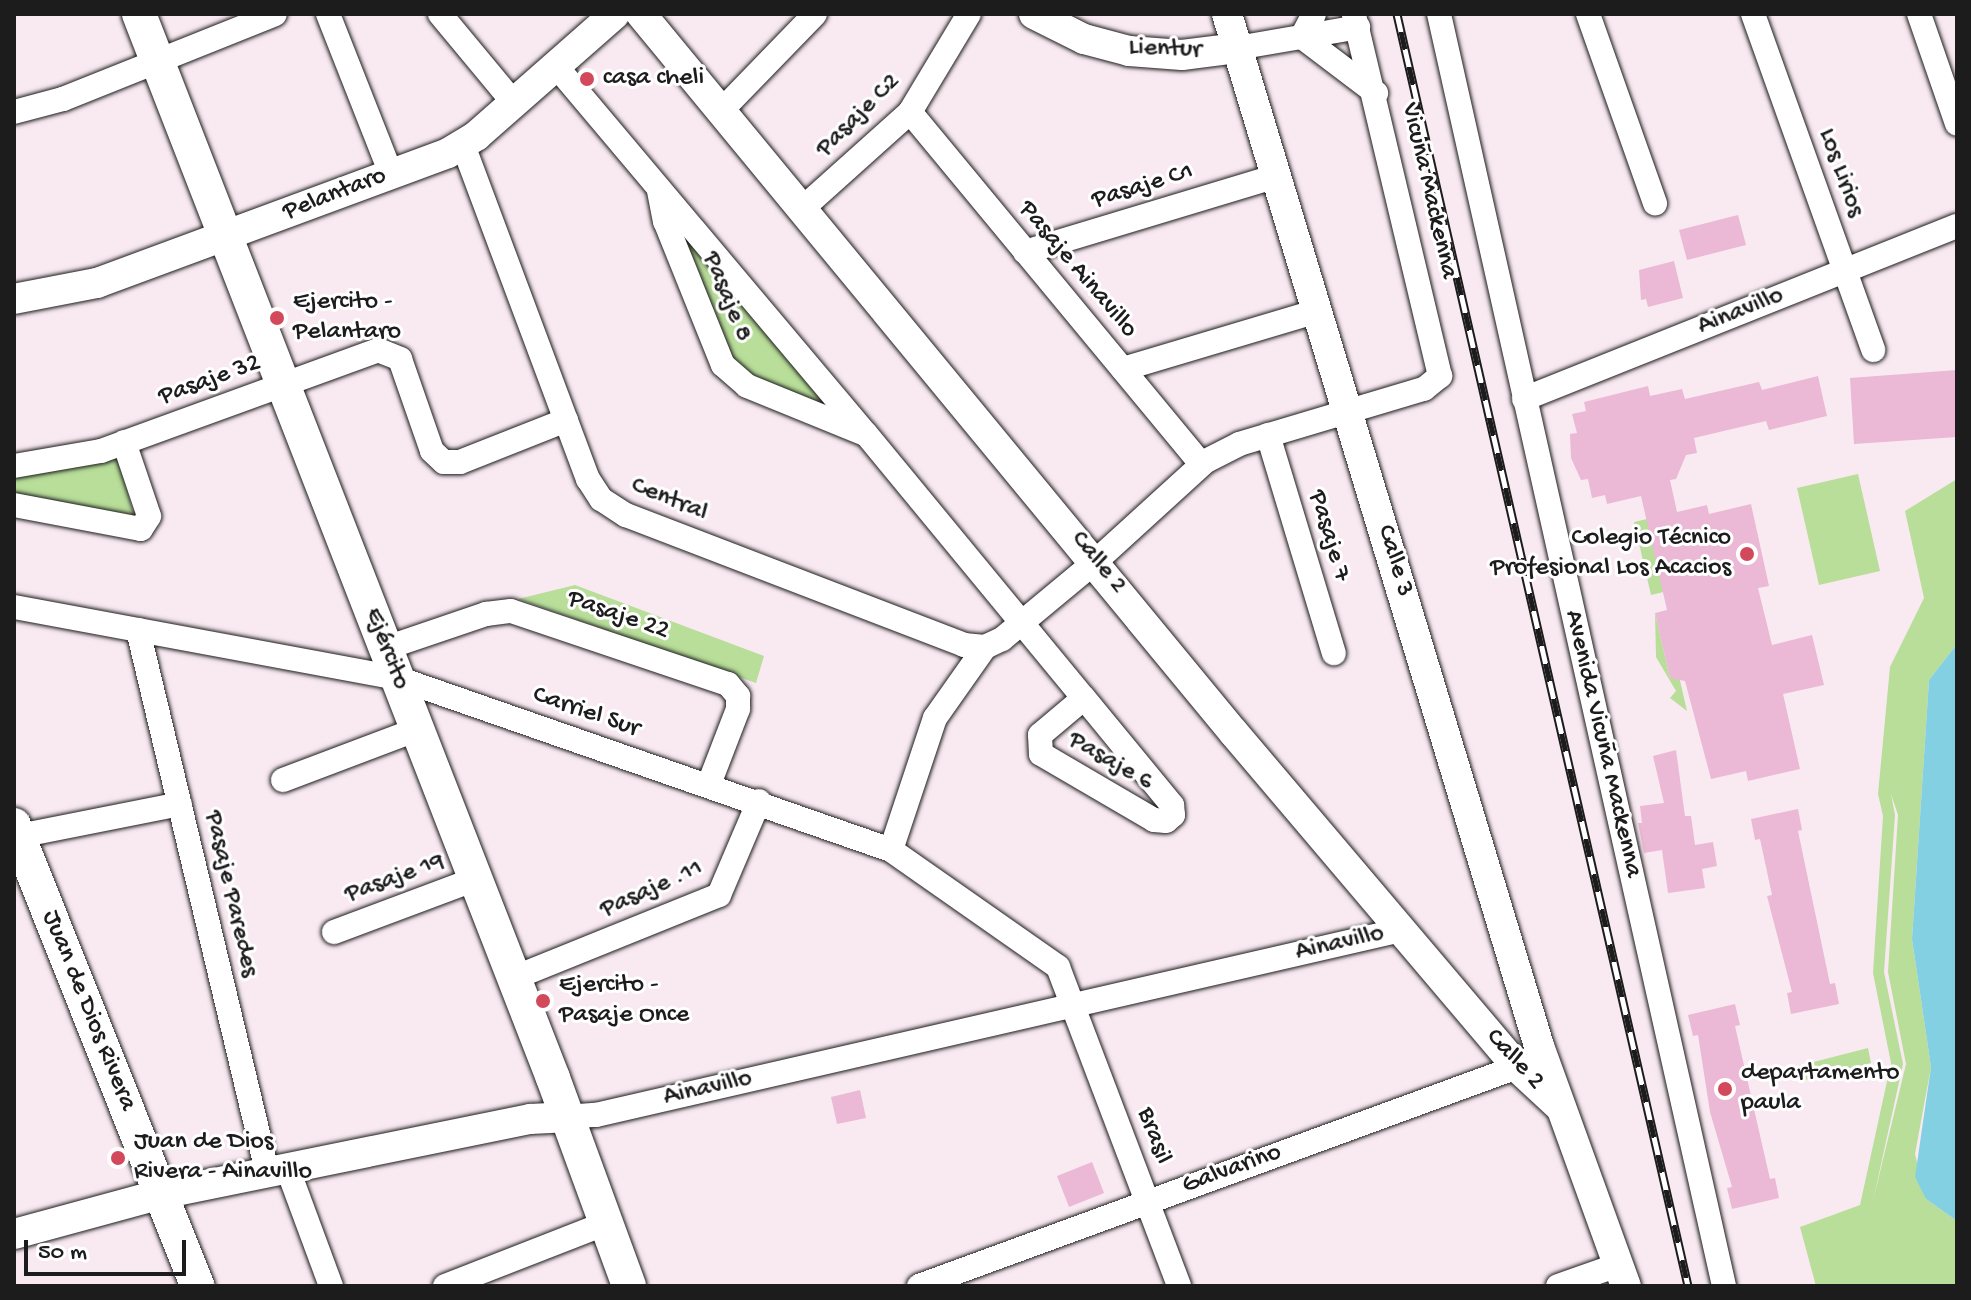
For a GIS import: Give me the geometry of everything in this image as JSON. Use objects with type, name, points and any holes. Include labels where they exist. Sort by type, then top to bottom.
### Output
[{"type":"main road","name":"Ejército","points":[[139,14],[476,879],[629,1286]]},
{"type":"main road","name":"Juan de Dios Rivera","points":[[16,833],[197,1286]]},
{"type":"street","points":[[14,112],[63,99],[275,14]]},
{"type":"street","points":[[440,14],[514,103]]},
{"type":"street","name":"Pelantaro","points":[[14,299],[97,283],[463,145],[615,14]]},
{"type":"street","name":"Calle 2","points":[[641,14],[1401,930],[1517,1067],[1560,1107]]},
{"type":"street","points":[[721,111],[815,14]]},
{"type":"street","name":"Pasaje C2","points":[[803,208],[910,112],[969,14]]},
{"type":"street","name":"Lientur","points":[[1034,14],[1084,39],[1129,51],[1182,55],[1302,37],[1356,21]]},
{"type":"street","name":"Calle 3","points":[[1227,14],[1560,1107]]},
{"type":"street","points":[[1314,14],[1302,37],[1376,93]]},
{"type":"street","name":"Avenida Vicuña Mackenna","points":[[1439,14],[1724,1286]]},
{"type":"street","points":[[1588,14],[1655,203]]},
{"type":"street","name":"Los Lirios","points":[[1753,14],[1873,350]]},
{"type":"street","points":[[1919,14],[1957,124]]},
{"type":"street","points":[[336,16],[391,174]]},
{"type":"street","name":"Vicuña Mackenna","points":[[1350,411],[1437,382],[1441,368],[1356,21]]},
{"type":"street","name":"Pasaje 8","points":[[556,66],[1022,623]]},
{"type":"street","name":"Pasaje Ainavillo","points":[[910,112],[1201,464]]},
{"type":"street","name":"Central","points":[[463,145],[593,490],[617,511],[964,645],[985,647]]},
{"type":"street","name":"Pasaje C1","points":[[1025,252],[1276,176]]},
{"type":"street","name":"Pasaje 8","points":[[659,188],[665,221],[723,365],[747,386],[866,434]]},
{"type":"street","name":"Ainavillo","points":[[1524,399],[1957,226]]},
{"type":"street","points":[[1123,369],[1318,311]]},
{"type":"street","name":"Pasaje 32","points":[[14,466],[81,455],[124,442],[372,351],[389,351],[403,365],[432,451],[452,464],[566,420]]},
{"type":"street","points":[[891,850],[935,718],[985,647],[1022,623],[1096,561],[1201,464],[1268,435],[1350,411]]},
{"type":"street","name":"Pasaje 7","points":[[1268,435],[1334,653]]},
{"type":"street","points":[[14,505],[141,529],[149,516],[124,442]]},
{"type":"street","name":"Carriel Sur","points":[[14,607],[138,630],[392,663],[891,850],[1052,962],[1075,1005]]},
{"type":"street","name":"Pasaje 22","points":[[392,663],[486,614],[511,611],[721,681],[734,689],[738,709],[709,784]]},
{"type":"street","name":"Pasaje 6","points":[[1022,623],[1084,698],[1172,805],[1171,818],[1154,820],[1041,754],[1040,735],[1084,698]]},
{"type":"street","name":"Pasaje Paredes","points":[[138,630],[180,804],[277,1169],[331,1286]]},
{"type":"street","points":[[283,780],[418,729]]},
{"type":"street","name":"Pasaje .11","points":[[514,978],[719,895],[759,801]]},
{"type":"street","points":[[16,833],[180,804]]},
{"type":"street","name":"Pasaje 19","points":[[334,932],[476,879]]},
{"type":"street","name":"Ainavillo","points":[[14,1234],[161,1194],[277,1169],[530,1119],[596,1115],[1401,930]]},
{"type":"street","name":"Brasil","points":[[1075,1005],[1179,1286]]},
{"type":"street","name":"Galvarino","points":[[919,1286],[1517,1067],[1539,1046]]},
{"type":"street","points":[[1558,1286],[1622,1276],[1560,1107]]},
{"type":"street","points":[[445,1286],[604,1224]]},
{"type":"green space","points":[[677,223],[845,415],[756,384],[729,362]]},
{"type":"green space","points":[[117,454],[136,523],[14,497],[14,473]]},
{"type":"green space","points":[[1858,474],[1880,571],[1819,585],[1797,488]]},
{"type":"green space","points":[[1957,479],[1957,644],[1929,680],[1912,939],[1931,1067],[1915,1154],[1926,1199],[1957,1221],[1957,1286],[1816,1286],[1800,1227],[1860,1205],[1891,1063],[1873,973],[1883,816],[1878,794],[1890,667],[1924,598],[1905,511]],"holes":[[[1891,794],[1898,815],[1888,972],[1906,1064],[1873,1201],[1903,1064],[1884,972],[1895,815]]]},
{"type":"green space","points":[[1647,519],[1713,580],[1651,595],[1634,522]]},
{"type":"green space","points":[[575,585],[764,656],[756,683],[518,599]]},
{"type":"green space","points":[[1655,613],[1670,678],[1679,676],[1687,711],[1670,698],[1676,691],[1656,657]]},
{"type":"green space","points":[[1868,1048],[1871,1063],[1801,1081],[1798,1066]]},
{"type":"water","points":[[1957,644],[1957,1221],[1926,1199],[1915,1177],[1931,1067],[1912,939],[1929,680]]},
{"type":"building","points":[[1738,215],[1746,245],[1687,260],[1679,230]]},
{"type":"building","points":[[1674,261],[1683,298],[1648,307],[1646,299],[1641,300],[1639,270]]},
{"type":"building","points":[[1957,370],[1957,437],[1854,444],[1850,378]]},
{"type":"building","points":[[1818,376],[1827,416],[1769,430],[1766,421],[1694,438],[1697,453],[1686,455],[1676,479],[1670,480],[1677,512],[1707,505],[1709,514],[1751,504],[1769,586],[1758,588],[1772,645],[1812,635],[1824,685],[1783,694],[1800,769],[1748,781],[1746,771],[1711,779],[1685,681],[1670,678],[1655,613],[1667,610],[1641,496],[1607,504],[1605,495],[1592,498],[1588,479],[1581,480],[1571,458],[1570,434],[1577,433],[1572,414],[1586,411],[1584,402],[1648,386],[1650,396],[1682,389],[1685,399],[1759,382],[1762,390]]},
{"type":"building","points":[[1676,750],[1685,816],[1691,816],[1695,845],[1713,842],[1717,866],[1702,869],[1705,888],[1668,893],[1662,850],[1644,853],[1638,823],[1642,823],[1640,806],[1664,803],[1653,756]]},
{"type":"building","points":[[1798,809],[1802,830],[1798,831],[1830,984],[1835,983],[1839,1004],[1791,1014],[1787,993],[1792,992],[1767,896],[1772,895],[1760,839],[1755,840],[1751,819]]},
{"type":"building","points":[[1735,1004],[1740,1025],[1735,1026],[1770,1179],[1775,1178],[1779,1198],[1732,1209],[1727,1188],[1732,1187],[1710,1112],[1698,1035],[1693,1036],[1688,1015]]},
{"type":"building","points":[[860,1090],[866,1118],[837,1124],[831,1097]]},
{"type":"building","points":[[1092,1162],[1104,1193],[1069,1207],[1057,1176]]},
{"type":"railway","points":[[1397,14],[1688,1286]]},
{"type":"place","name":"casa cheli","points":[[587,79]]},
{"type":"place","name":"Ejercito - Pelantaro","points":[[277,318]]},
{"type":"place","name":"Colegio Técnico Profesional Los Acacios","points":[[1747,554]]},
{"type":"place","name":"Ejercito - Pasaje Once","points":[[543,1001]]},
{"type":"place","name":"departamento paula","points":[[1725,1089]]},
{"type":"place","name":"Juan de Dios Rivera - Ainavillo","points":[[118,1158]]}]
